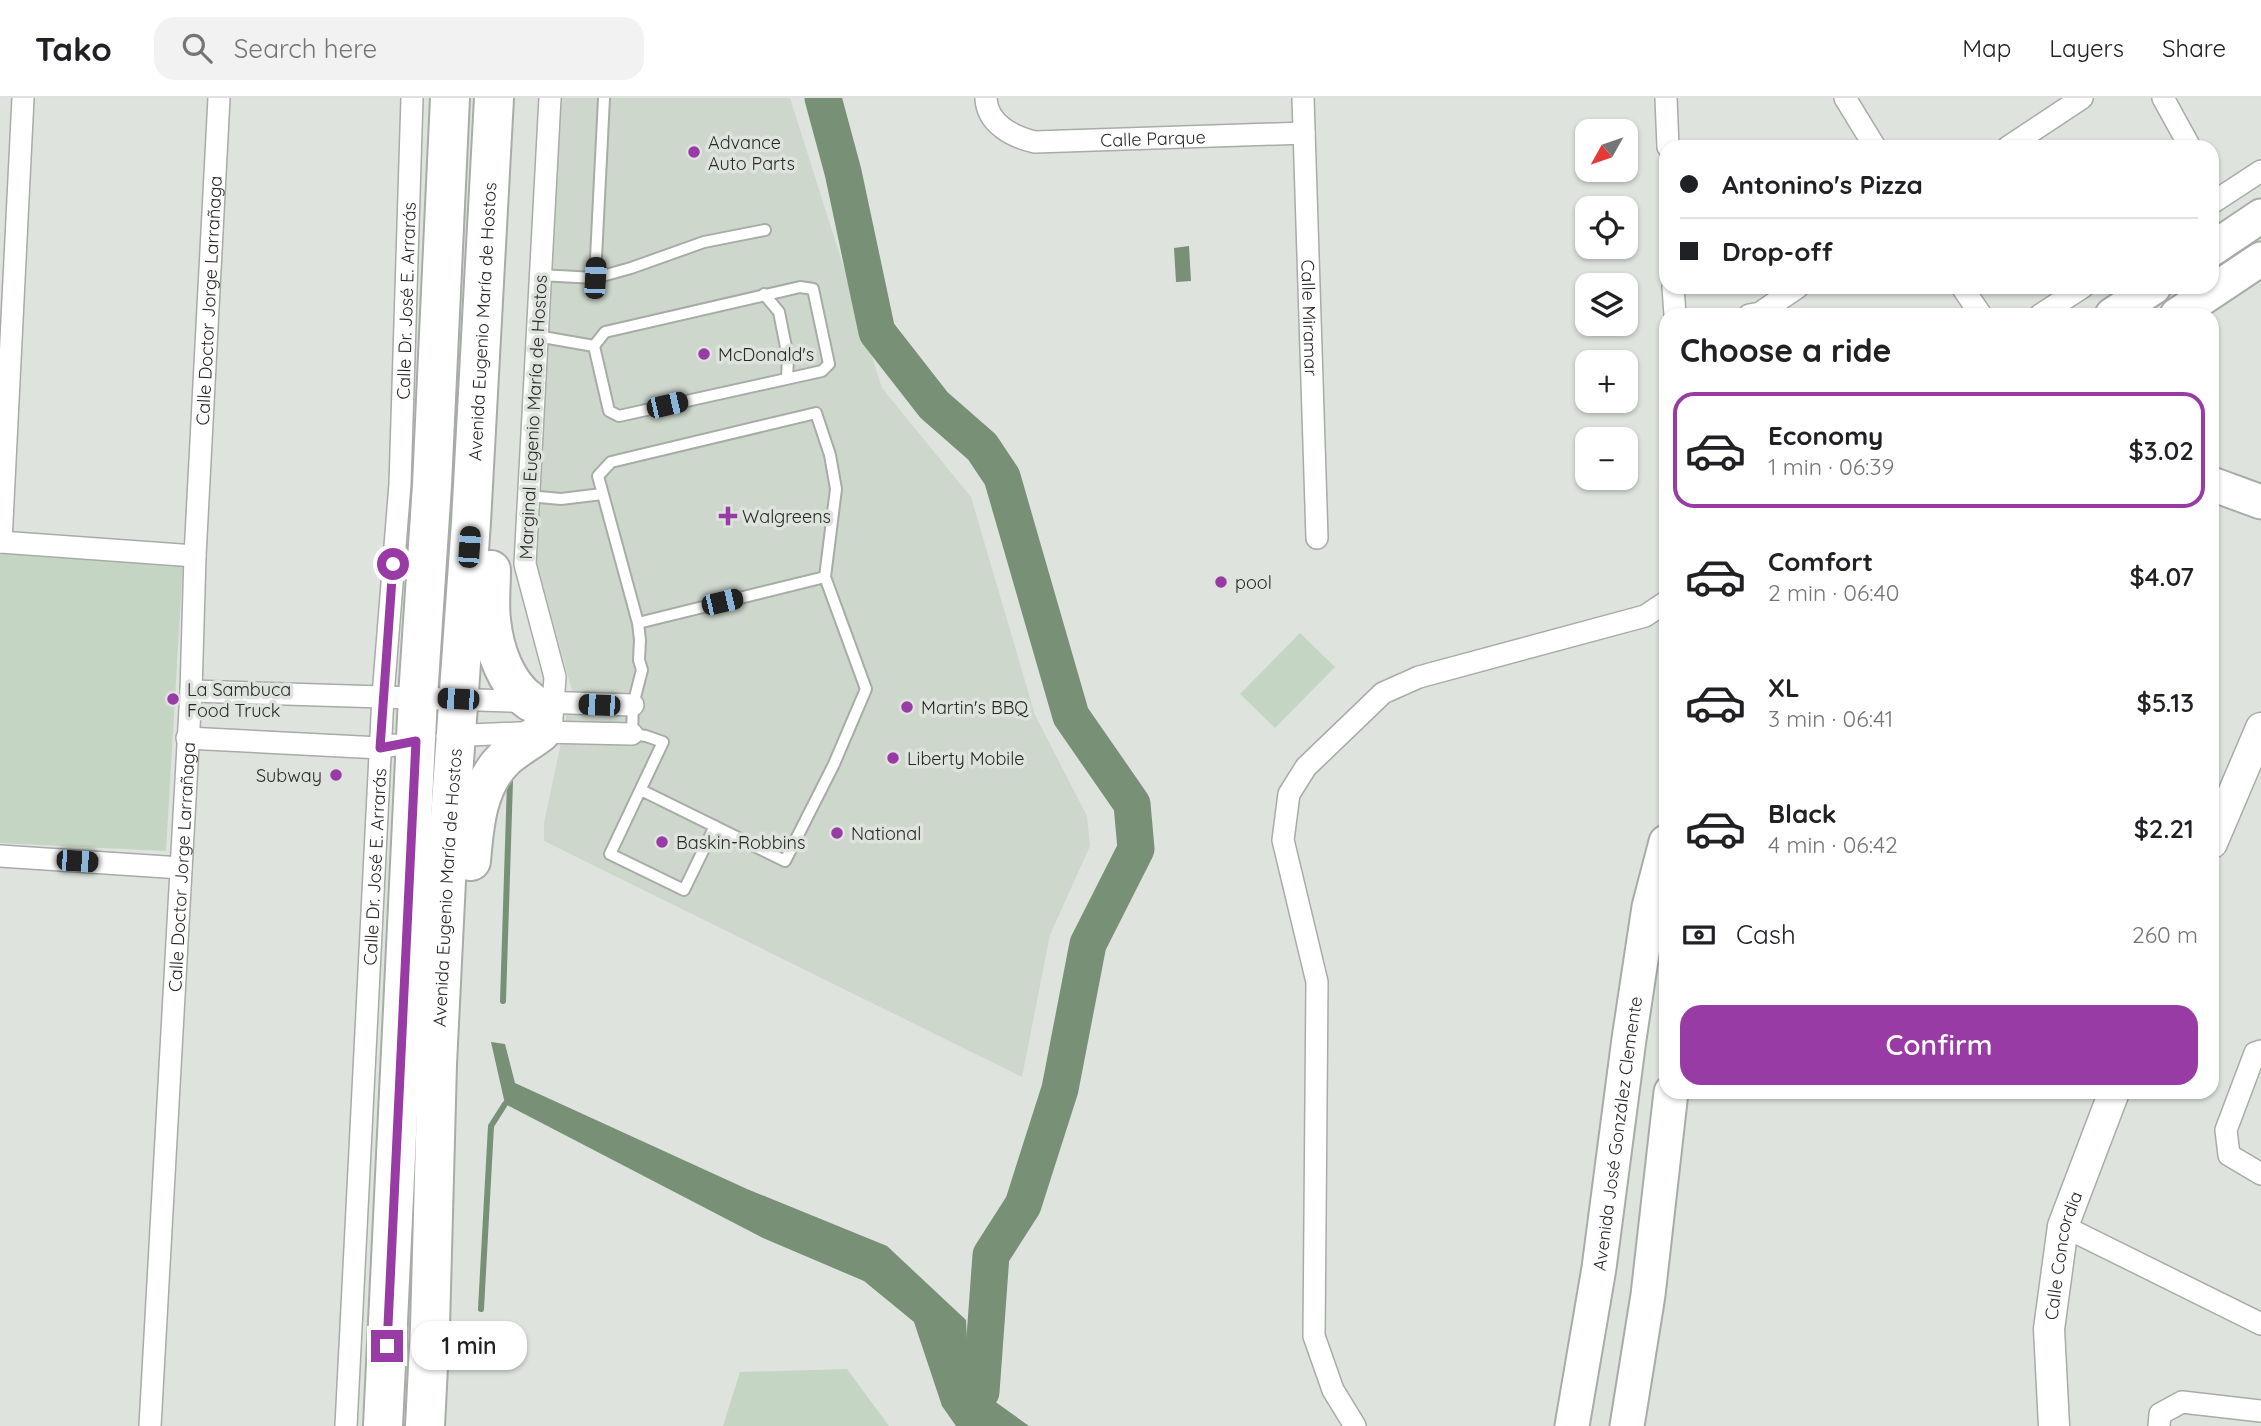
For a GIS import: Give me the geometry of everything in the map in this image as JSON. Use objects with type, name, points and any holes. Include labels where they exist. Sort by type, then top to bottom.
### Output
[{"type":"highway","points":[[383,1426],[400,696],[432,485],[450,98]]},
{"type":"highway","name":"Avenida Eugenio María de Hostos","points":[[425,1426],[443,953],[456,716],[471,522],[494,98]]},
{"type":"highway","points":[[443,953],[465,925],[476,815],[485,784],[496,768],[544,717],[519,694],[503,666],[491,620],[491,572],[486,537],[471,522]]},
{"type":"main road","points":[[2219,244],[2261,216]]},
{"type":"main road","points":[[2219,287],[2261,259]]},
{"type":"main road","points":[[2122,308],[2144,294]]},
{"type":"main road","points":[[2187,308],[2208,294]]},
{"type":"main road","points":[[2219,487],[2261,502]]},
{"type":"main road","name":"Avenida José González Clemente","points":[[1572,1426],[1599,1269],[1649,907],[1659,869]]},
{"type":"main road","points":[[1627,1426],[1648,1295],[1670,1099]]},
{"type":"street","points":[[23,98],[0,542],[195,556]]},
{"type":"street","name":"Calle Doctor Jorge Larrañaga","points":[[150,1426],[191,691],[195,556],[219,98]]},
{"type":"street","name":"Calle Dr. José E. Arrarás","points":[[400,696],[400,485],[412,98]]},
{"type":"street","name":"Marginal Eugenio María de Hostos","points":[[544,717],[555,677],[525,564],[550,98]]},
{"type":"street","name":"Calle Parque","points":[[986,98],[987,107],[994,120],[1006,131],[1021,139],[1035,142],[1304,133]]},
{"type":"street","name":"Calle Miramar","points":[[1303,98],[1317,538]]},
{"type":"street","points":[[1666,98],[1668,140]]},
{"type":"street","points":[[1845,98],[1871,140]]},
{"type":"street","points":[[2019,140],[2082,98]]},
{"type":"street","points":[[2163,98],[2186,140]]},
{"type":"street","points":[[2219,193],[2261,171]]},
{"type":"street","points":[[1767,308],[1788,294]]},
{"type":"street","points":[[2051,308],[2072,294]]},
{"type":"street","points":[[1355,1426],[1333,1390],[1314,1336],[1317,982],[1283,840],[1289,793],[1306,767],[1382,693],[1419,677],[1645,617],[1659,607]]},
{"type":"street","points":[[191,691],[400,696],[456,716],[544,717],[633,705]]},
{"type":"street","points":[[187,738],[398,744],[456,716],[544,717],[632,734]]},
{"type":"street","points":[[2219,826],[2261,729]]},
{"type":"street","name":"Calle Dr. José E. Arrarás","points":[[346,1426],[398,744]]},
{"type":"street","points":[[0,856],[181,868]]},
{"type":"street","points":[[2261,1051],[2255,1053],[2226,1130],[2229,1155],[2261,1174]]},
{"type":"street","name":"Calle Concordia","points":[[2054,1426],[2049,1329],[2063,1226],[2111,1099]]},
{"type":"street","points":[[2063,1226],[2261,1324]]},
{"type":"street","points":[[2159,1426],[2160,1415],[2182,1402],[2261,1411]]},
{"type":"lane","points":[[595,278],[604,98]]},
{"type":"lane","points":[[540,275],[595,278],[704,242],[765,230]]},
{"type":"lane","points":[[800,287],[813,289],[829,364],[822,371],[619,416],[609,411],[594,346],[605,332],[800,287]]},
{"type":"lane","points":[[764,294],[779,313],[788,357],[787,378]]},
{"type":"lane","points":[[537,336],[594,346]]},
{"type":"lane","points":[[641,790],[715,826],[785,861],[858,712],[866,689],[825,577],[836,489],[831,455],[816,413],[611,462],[598,476],[638,623],[639,660],[642,670],[633,705],[632,734],[663,742],[610,854],[684,890],[715,826]]},
{"type":"lane","points":[[528,496],[561,499],[602,494]]},
{"type":"lane","points":[[638,623],[825,577]]},
{"type":"shaded area","points":[[549,98],[790,98],[882,388],[971,497],[1035,715],[1087,816],[1090,846],[1050,935],[1022,1077],[544,841],[544,823],[572,690],[535,558]]},
{"type":"shaded area","points":[[1189,246],[1191,281],[1176,282],[1174,248]]},
{"type":"shaded area","points":[[0,552],[183,562],[166,851],[0,843]]},
{"type":"shaded area","points":[[1300,633],[1335,667],[1275,728],[1240,694]]},
{"type":"shaded area","points":[[491,1042],[505,1044],[515,1083],[747,1189],[887,1246],[966,1320],[969,1383],[1029,1426],[956,1426],[942,1406],[914,1322],[864,1281],[763,1238],[505,1104]]},
{"type":"shaded area","points":[[847,1369],[889,1426],[723,1426],[740,1372]]},
{"type":"waterway","points":[[823,98],[843,172],[877,332],[934,405],[982,447],[1002,477],[1071,716],[1132,804],[1136,849],[1088,944],[1060,1089],[1023,1205],[991,1255],[981,1392]]},
{"type":"waterway","points":[[503,1001],[510,781]]},
{"type":"waterway","points":[[481,1309],[491,1126],[505,1104]]},
{"type":"place","name":"Advance Auto Parts","points":[[694,152]]},
{"type":"place","name":"McDonald's","points":[[704,354]]},
{"type":"place","name":"Walgreens","points":[[728,516]]},
{"type":"place","name":"pool","points":[[1221,582]]},
{"type":"place","name":"La Sambuca Food Truck","points":[[173,699]]},
{"type":"place","name":"Martin's BBQ","points":[[907,707]]},
{"type":"place","name":"Liberty Mobile","points":[[893,758]]},
{"type":"place","name":"Subway","points":[[336,775]]},
{"type":"place","name":"National","points":[[837,833]]},
{"type":"place","name":"Baskin-Robbins","points":[[662,842]]},
{"type":"route","points":[[387,1346],[416,741],[380,748],[393,564]]}]
